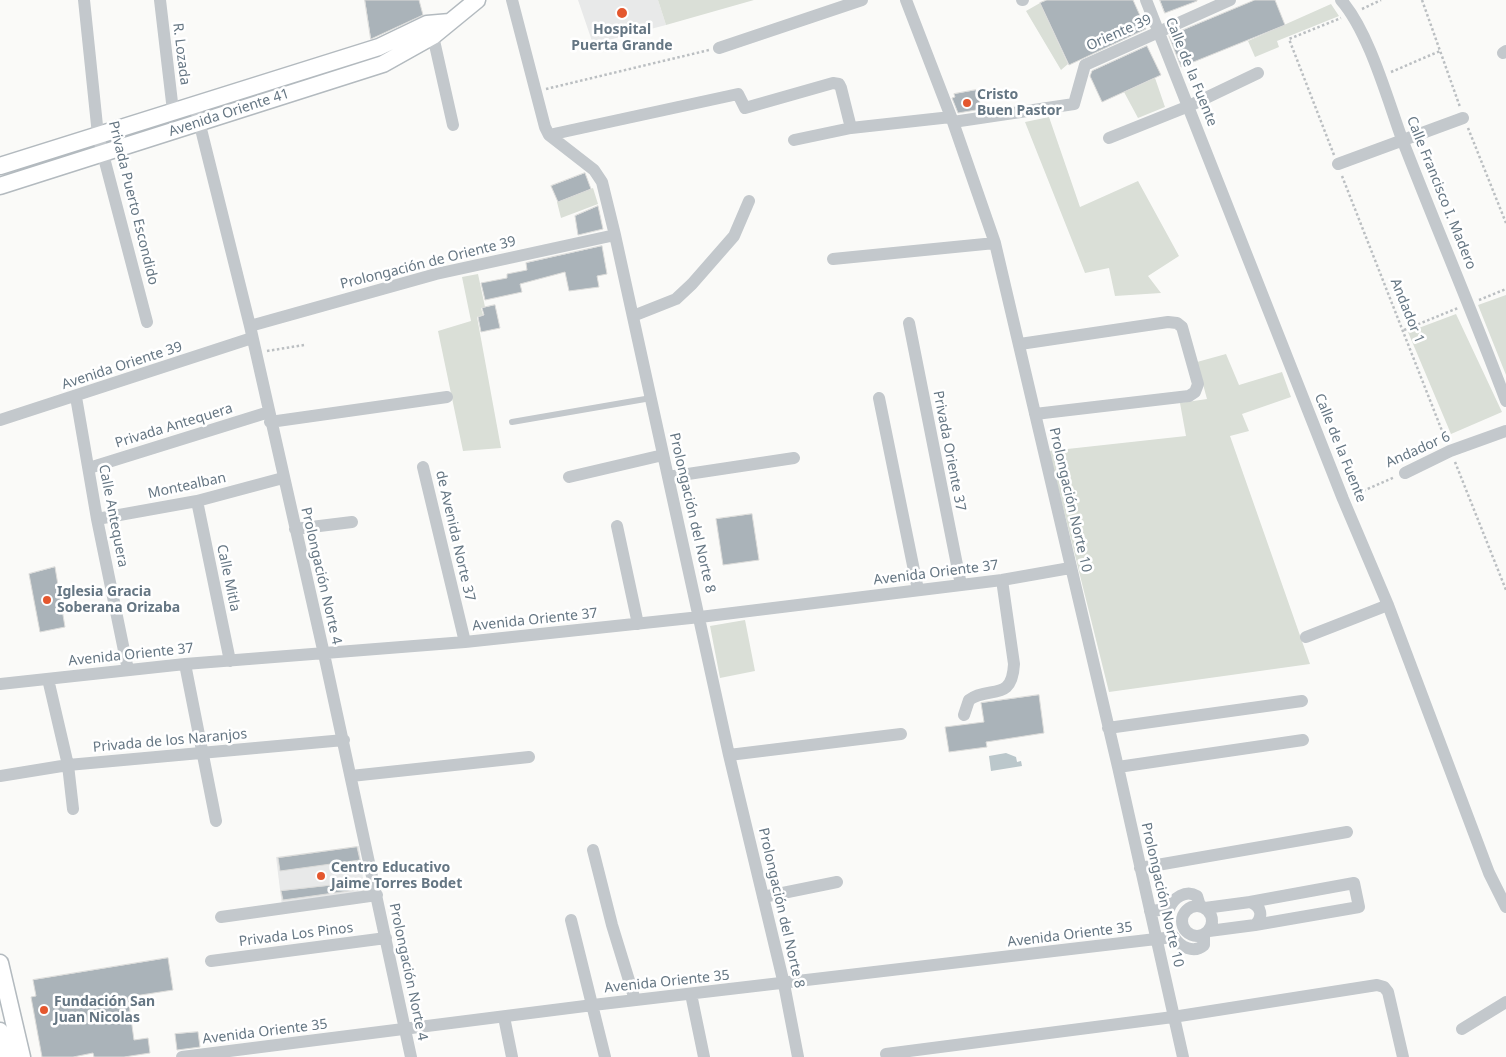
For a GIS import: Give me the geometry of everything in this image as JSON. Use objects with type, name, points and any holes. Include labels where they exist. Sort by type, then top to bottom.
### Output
[{"type":"street","name":"Privada Puerto Escondido","points":[[84,0],[98,135],[147,322]]},
{"type":"street","name":"R. Lozada","points":[[160,0],[173,111]]},
{"type":"street","name":"Avenida Oriente 41","points":[[0,166],[430,30],[450,22],[477,0]]},
{"type":"street","points":[[512,0],[535,92],[549,135],[738,94],[745,108],[833,83],[839,84],[851,128]]},
{"type":"street","points":[[718,48],[862,0]]},
{"type":"street","name":"Prolongación Norte 10","points":[[906,0],[952,120],[995,244],[1118,767],[1182,1057]]},
{"type":"street","name":"Calle de la Fuente","points":[[1146,0],[1343,499],[1388,605],[1489,873],[1506,907]]},
{"type":"street","name":"Oriente 39","points":[[952,120],[1074,104],[1085,64],[1230,0]]},
{"type":"street","name":"Calle Francisco I. Madero","points":[[1342,0],[1352,13],[1379,77],[1403,141],[1470,304],[1506,402]]},
{"type":"street","name":"Avenida Oriente 41","points":[[0,186],[383,64],[430,30]]},
{"type":"street","points":[[430,30],[453,125]]},
{"type":"street","points":[[1109,138],[1189,106],[1258,73]]},
{"type":"street","name":"Prolongación Norte 4","points":[[195,105],[201,122],[251,332],[344,740],[411,1057]]},
{"type":"street","points":[[1338,164],[1464,118]]},
{"type":"street","points":[[794,140],[851,128],[952,120]]},
{"type":"street","name":"Prolongación del Norte 8","points":[[549,135],[594,170],[602,182],[616,234],[729,755],[784,984],[798,1057]]},
{"type":"street","points":[[634,316],[676,298],[692,284],[734,236],[748,201]]},
{"type":"street","name":"Prolongación de Oriente 39","points":[[251,332],[436,274],[616,234]]},
{"type":"street","points":[[833,259],[995,244]]},
{"type":"street","points":[[1020,344],[1168,322],[1177,323],[1182,327],[1198,384],[1195,392],[1189,396],[1035,414]]},
{"type":"street","name":"Privada Oriente 37","points":[[909,324],[961,585]]},
{"type":"street","name":"Avenida Oriente 39","points":[[0,420],[76,397],[251,332]]},
{"type":"street","name":"Calle Antequera","points":[[76,397],[97,519],[128,670]]},
{"type":"street","name":"Privada Antequera","points":[[89,468],[270,417],[447,397]]},
{"type":"street","points":[[879,398],[918,590]]},
{"type":"street","name":"Andador 6","points":[[1405,473],[1450,451],[1506,431]]},
{"type":"street","points":[[569,477],[663,455]]},
{"type":"street","points":[[668,477],[794,458]]},
{"type":"street","name":"de Avenida Norte 37","points":[[424,467],[465,642]]},
{"type":"street","name":"Montealban","points":[[97,519],[197,501],[283,478]]},
{"type":"street","name":"Calle Mitla","points":[[197,501],[230,661]]},
{"type":"street","points":[[295,530],[352,522]]},
{"type":"street","points":[[617,526],[638,624]]},
{"type":"street","name":"Avenida Oriente 37","points":[[0,684],[185,664],[465,642],[638,624],[1002,580],[1070,568]]},
{"type":"street","points":[[964,715],[969,700],[998,692],[1010,684],[1014,676],[1002,580]]},
{"type":"street","points":[[1306,637],[1388,605]]},
{"type":"street","points":[[185,664],[204,753],[216,822]]},
{"type":"street","points":[[48,679],[68,765],[73,809]]},
{"type":"street","points":[[1108,728],[1302,701]]},
{"type":"street","points":[[729,755],[901,734]]},
{"type":"street","name":"Privada de los Naranjos","points":[[0,776],[68,765],[344,740]]},
{"type":"street","points":[[1118,767],[1303,740]]},
{"type":"street","points":[[351,776],[529,757]]},
{"type":"street","points":[[1140,868],[1348,832]]},
{"type":"street","points":[[593,850],[612,926],[635,1000]]},
{"type":"street","points":[[763,897],[837,882]]},
{"type":"street","points":[[1354,883],[1359,907],[1190,935],[1181,924],[1185,911],[1194,906],[1202,907],[1250,902],[1354,883]]},
{"type":"street","points":[[1150,911],[1169,909],[1176,898],[1190,893],[1197,896],[1202,907],[1212,917],[1206,933]]},
{"type":"street","points":[[221,917],[377,895]]},
{"type":"street","points":[[1250,902],[1257,904],[1261,911],[1260,920],[1256,925]]},
{"type":"street","points":[[571,920],[605,1057]]},
{"type":"street","name":"Avenida Oriente 35","points":[[182,1057],[593,1005],[1174,937],[1183,947],[1197,949],[1204,945],[1206,933]]},
{"type":"street","name":"Privada Los Pinos","points":[[211,961],[386,938]]},
{"type":"street","points":[[0,963],[22,1057]]},
{"type":"street","points":[[886,1054],[1173,1016],[1377,985],[1384,987],[1388,992],[1403,1057]]},
{"type":"street","points":[[691,994],[704,1057]]},
{"type":"street","points":[[1462,1029],[1506,1002]]},
{"type":"street","points":[[504,1016],[512,1057]]},
{"type":"street","points":[[0,1031],[6,1057]]},
{"type":"lane","points":[[512,422],[651,398]]},
{"type":"path","points":[[1352,13],[1381,0]]},
{"type":"path","name":"Andador 1","points":[[1352,13],[1289,39],[1506,590]]},
{"type":"path","points":[[535,92],[718,48]]},
{"type":"path","points":[[1379,77],[1440,51]]},
{"type":"path","points":[[1404,330],[1506,290]]},
{"type":"path","points":[[255,353],[304,344]]},
{"type":"path","name":"Andador 6","points":[[1343,499],[1405,473]]},
{"type":"shaded area","name":"Hospital Puerta Grande","points":[[578,0],[658,0],[666,25],[593,44]]},
{"type":"shaded area","points":[[658,0],[754,0],[666,25]]},
{"type":"shaded area","points":[[1040,3],[1068,64],[1061,70],[1026,11]]},
{"type":"shaded area","points":[[1331,4],[1339,16],[1277,41],[1279,47],[1255,57],[1248,41]]},
{"type":"shaded area","points":[[373,57],[374,59],[215,109],[214,106]]},
{"type":"shaded area","points":[[1155,78],[1165,107],[1138,118],[1124,92]]},
{"type":"shaded area","points":[[1049,117],[1080,207],[1138,181],[1179,256],[1148,276],[1161,293],[1115,296],[1109,268],[1085,273],[1025,122]]},
{"type":"shaded area","points":[[593,188],[598,204],[561,218],[557,202]]},
{"type":"shaded area","points":[[478,274],[485,307],[481,308],[483,315],[477,317],[501,448],[463,451],[438,331],[471,321],[462,277]]},
{"type":"shaded area","points":[[1506,295],[1506,375],[1478,305]]},
{"type":"shaded area","points":[[1456,314],[1502,412],[1451,434],[1408,332]]},
{"type":"shaded area","points":[[1226,354],[1239,385],[1282,372],[1291,397],[1242,414],[1249,431],[1230,436],[1310,664],[1109,692],[1049,451],[1186,436],[1180,403],[1207,399],[1197,362]]},
{"type":"shaded area","points":[[745,620],[755,671],[720,678],[710,626]]},
{"type":"shaded area","points":[[1006,753],[1016,757],[1017,762],[1021,761],[1022,766],[991,771],[989,756]]},
{"type":"shaded area","name":"Centro Educativo Jaime Torres Bodet","points":[[359,846],[365,895],[282,906],[276,857]]},
{"type":"building","points":[[365,0],[419,0],[423,15],[371,39]]},
{"type":"building","points":[[1047,0],[1133,0],[1146,29],[1069,65],[1040,3]]},
{"type":"building","points":[[1160,0],[1197,0],[1197,1],[1165,13]]},
{"type":"building","points":[[1255,0],[1275,0],[1285,25],[1181,67],[1169,36]]},
{"type":"building","points":[[1147,46],[1161,75],[1102,102],[1090,76],[1092,71]]},
{"type":"building","name":"Cristo Buen Pastor","points":[[976,90],[982,109],[958,113],[952,98],[955,97],[954,94]]},
{"type":"building","points":[[585,173],[591,189],[558,202],[551,186]]},
{"type":"building","points":[[598,206],[603,229],[578,235],[575,216]]},
{"type":"building","points":[[602,246],[607,274],[597,276],[599,287],[569,291],[565,272],[520,284],[522,292],[485,300],[481,283],[507,278],[507,274],[527,270],[526,263]]},
{"type":"building","points":[[495,305],[500,328],[481,332],[478,317],[484,315],[482,308]]},
{"type":"building","points":[[752,514],[759,560],[723,565],[716,519]]},
{"type":"building","name":"Iglesia Gracia Soberana Orizaba","points":[[55,567],[65,627],[40,632],[29,574]]},
{"type":"building","points":[[1039,695],[1044,733],[986,742],[987,747],[949,752],[945,727],[984,722],[981,703]]},
{"type":"building","points":[[357,847],[360,860],[280,871],[278,858]]},
{"type":"building","points":[[362,882],[363,889],[283,900],[281,891]]},
{"type":"building","name":"Fundación San Juan Nicolas","points":[[168,958],[173,990],[128,997],[134,1040],[148,1038],[150,1053],[124,1057],[94,1057],[93,1053],[73,1057],[42,1057],[31,997],[36,996],[33,980]]},
{"type":"building","points":[[198,1032],[200,1047],[177,1050],[175,1034]]},
{"type":"place","name":"Hospital Puerta Grande","points":[[622,13]]},
{"type":"place","name":"Cristo Buen Pastor","points":[[967,103]]},
{"type":"place","name":"Iglesia Gracia Soberana Orizaba","points":[[47,600]]},
{"type":"place","name":"Centro Educativo Jaime Torres Bodet","points":[[321,876]]},
{"type":"place","name":"Fundación San Juan Nicolas","points":[[44,1010]]}]
